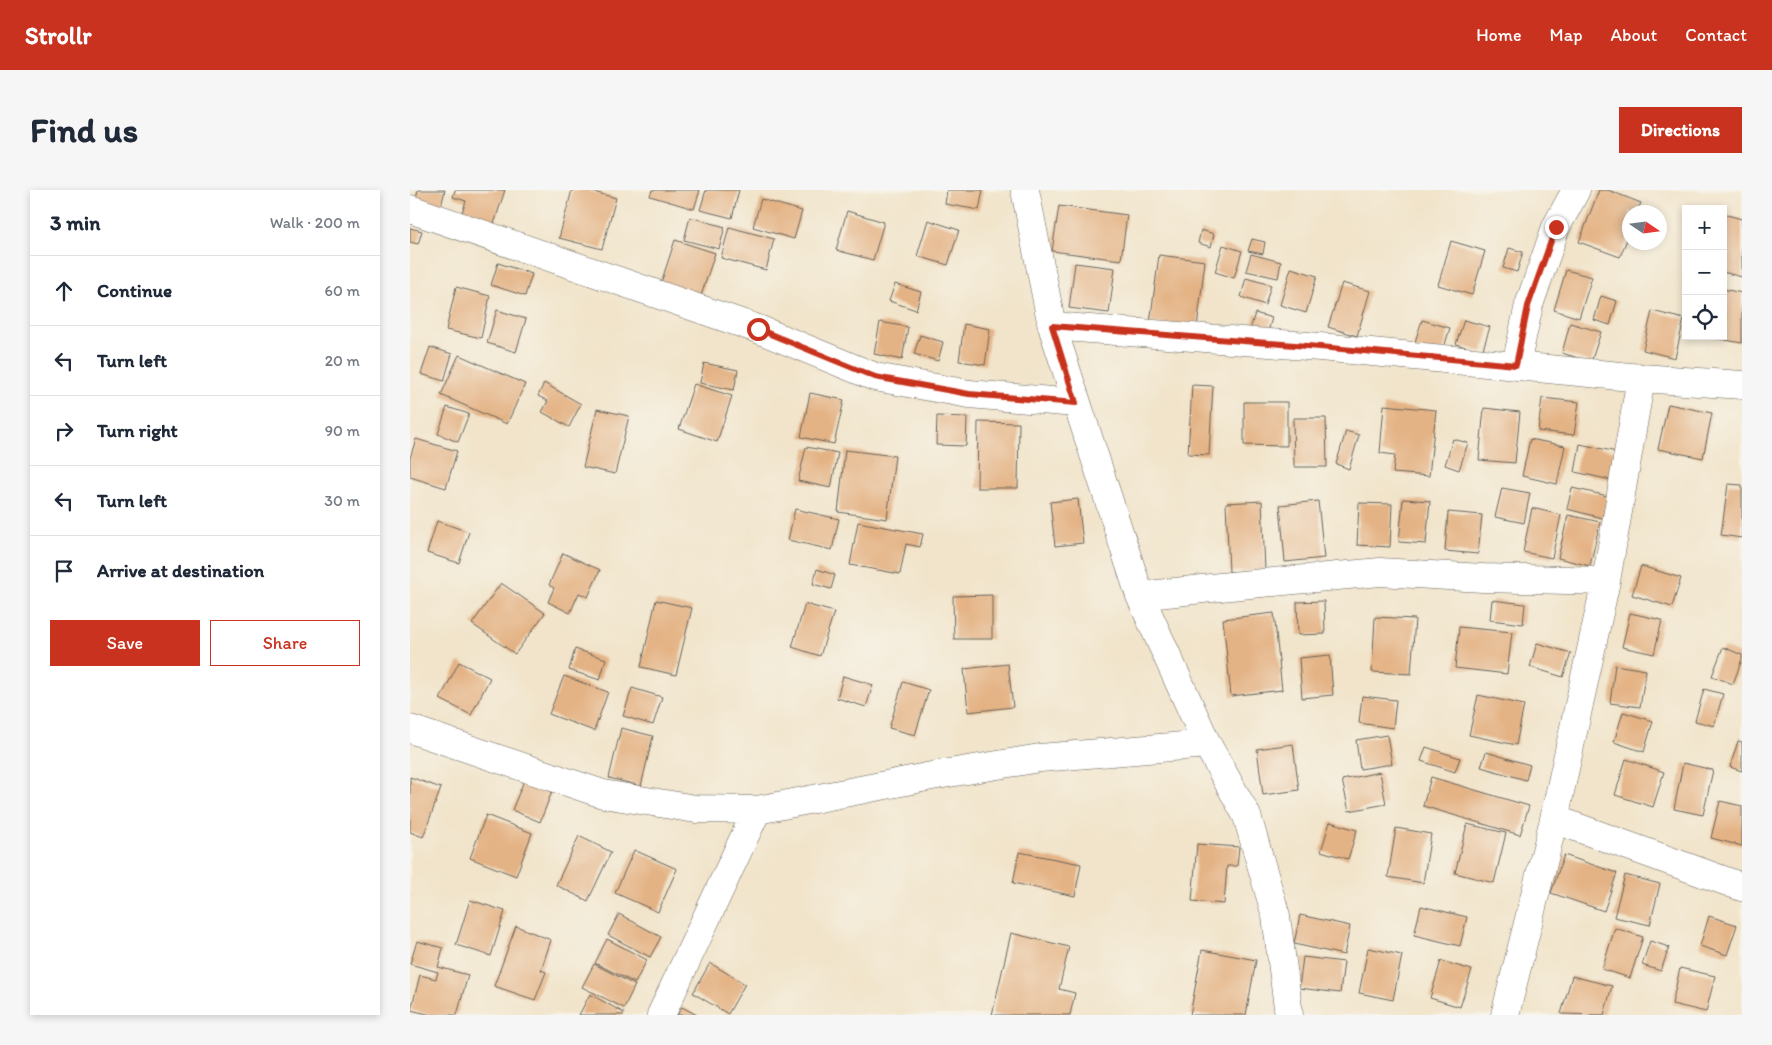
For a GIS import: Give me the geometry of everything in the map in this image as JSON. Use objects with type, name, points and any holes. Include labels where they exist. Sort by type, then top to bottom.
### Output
[{"type":"street","points":[[1025,190],[1052,326],[1140,596],[1207,744],[1247,816],[1276,916],[1289,1015]]},
{"type":"street","points":[[1516,365],[1528,306],[1556,227],[1576,190]]},
{"type":"street","points":[[410,209],[758,329],[875,377],[969,394],[1076,403]]},
{"type":"street","points":[[1052,326],[1320,347],[1641,378],[1742,384]]},
{"type":"street","points":[[1505,1015],[1554,819],[1606,581],[1641,378]]},
{"type":"street","points":[[1140,596],[1380,572],[1483,578],[1606,581]]},
{"type":"street","points":[[410,729],[604,794],[696,809],[757,810],[927,777],[1040,758],[1207,744]]},
{"type":"street","points":[[661,1015],[757,810]]},
{"type":"street","points":[[1554,819],[1742,887]]},
{"type":"building","points":[[418,190],[445,190],[441,207],[415,202]]},
{"type":"building","points":[[455,190],[505,190],[492,230],[460,219],[466,201],[453,197]]},
{"type":"building","points":[[572,190],[586,190],[616,198],[602,249],[559,238]]},
{"type":"building","points":[[652,190],[700,190],[694,209],[650,196]]},
{"type":"building","points":[[706,190],[739,190],[732,218],[700,210]]},
{"type":"building","points":[[947,190],[983,190],[979,210],[945,204]]},
{"type":"building","points":[[1599,190],[1608,190],[1641,203],[1640,205],[1622,205],[1623,250],[1620,257],[1579,242]]},
{"type":"building","points":[[761,199],[802,211],[794,239],[753,227]]},
{"type":"building","points":[[1059,206],[1127,215],[1121,260],[1052,251]]},
{"type":"building","points":[[847,211],[884,222],[873,260],[836,250]]},
{"type":"building","points":[[1727,215],[1742,219],[1742,277],[1727,273]]},
{"type":"building","points":[[690,217],[725,227],[719,249],[684,240]]},
{"type":"building","points":[[928,220],[959,230],[948,265],[917,256]]},
{"type":"building","points":[[729,227],[774,239],[766,270],[721,258]]},
{"type":"building","points":[[410,228],[422,231],[418,244],[410,242]]},
{"type":"building","points":[[1201,230],[1214,234],[1211,247],[1198,243]]},
{"type":"building","points":[[1252,239],[1265,242],[1263,254],[1248,251]]},
{"type":"building","points":[[675,240],[715,253],[700,299],[660,286]]},
{"type":"building","points":[[1451,241],[1485,251],[1472,295],[1438,285]]},
{"type":"building","points":[[1223,245],[1242,251],[1234,278],[1215,272]]},
{"type":"building","points":[[1509,248],[1523,252],[1517,272],[1503,268]]},
{"type":"building","points":[[1251,254],[1281,262],[1278,278],[1246,271]]},
{"type":"building","points":[[1159,255],[1205,261],[1197,328],[1150,323]]},
{"type":"building","points":[[498,263],[532,274],[525,296],[491,285]]},
{"type":"building","points":[[1075,263],[1115,268],[1109,313],[1069,308]]},
{"type":"building","points":[[1291,268],[1317,276],[1306,313],[1280,305]]},
{"type":"building","points":[[1566,270],[1592,277],[1579,318],[1554,310]]},
{"type":"building","points":[[1246,278],[1271,285],[1265,305],[1241,297]]},
{"type":"building","points":[[1342,283],[1370,291],[1357,336],[1328,327]]},
{"type":"building","points":[[895,284],[921,292],[916,310],[889,301]]},
{"type":"building","points":[[456,287],[490,296],[481,338],[446,330]]},
{"type":"building","points":[[1727,290],[1742,293],[1742,343],[1726,340]]},
{"type":"building","points":[[1601,296],[1617,301],[1610,325],[1594,320]]},
{"type":"building","points":[[497,310],[526,319],[516,352],[487,343]]},
{"type":"building","points":[[1652,311],[1682,318],[1682,328],[1675,358],[1643,350]]},
{"type":"building","points":[[1255,313],[1272,318],[1267,335],[1250,330]]},
{"type":"building","points":[[1422,320],[1450,328],[1441,357],[1413,348]]},
{"type":"building","points":[[1464,320],[1490,327],[1482,352],[1456,344]]},
{"type":"building","points":[[880,322],[908,327],[902,360],[874,354]]},
{"type":"building","points":[[1570,323],[1601,332],[1591,362],[1562,353]]},
{"type":"building","points":[[964,324],[990,329],[985,365],[959,361]]},
{"type":"building","points":[[920,335],[943,342],[938,361],[914,354]]},
{"type":"building","points":[[430,347],[452,354],[444,381],[421,374]]},
{"type":"building","points":[[459,355],[525,384],[507,424],[441,395]]},
{"type":"building","points":[[704,363],[738,370],[734,390],[700,383]]},
{"type":"building","points":[[544,383],[581,404],[569,427],[542,412],[548,401],[538,396]]},
{"type":"building","points":[[694,384],[732,396],[717,442],[679,429]]},
{"type":"building","points":[[1192,385],[1213,386],[1209,455],[1188,454]]},
{"type":"building","points":[[810,393],[844,400],[834,444],[801,437]]},
{"type":"building","points":[[1542,398],[1579,402],[1574,435],[1538,431]]},
{"type":"building","points":[[1244,402],[1287,402],[1287,446],[1244,445]]},
{"type":"building","points":[[1668,404],[1712,413],[1703,458],[1658,449]]},
{"type":"building","points":[[1384,405],[1436,410],[1429,476],[1393,473],[1395,455],[1380,453]]},
{"type":"building","points":[[447,407],[469,414],[458,442],[438,434]]},
{"type":"building","points":[[1484,408],[1520,412],[1515,463],[1479,460]]},
{"type":"building","points":[[597,409],[629,416],[615,474],[583,467]]},
{"type":"building","points":[[937,416],[967,417],[966,446],[936,445]]},
{"type":"building","points":[[1293,418],[1326,418],[1327,467],[1294,467]]},
{"type":"building","points":[[978,422],[1019,423],[1018,488],[977,488]]},
{"type":"building","points":[[1346,431],[1359,435],[1349,469],[1336,464]]},
{"type":"building","points":[[416,439],[457,451],[446,488],[410,477],[410,458]]},
{"type":"building","points":[[1453,439],[1468,443],[1459,470],[1445,465]]},
{"type":"building","points":[[1530,439],[1565,446],[1557,484],[1522,476]]},
{"type":"building","points":[[1580,444],[1617,452],[1611,480],[1575,472]]},
{"type":"building","points":[[806,447],[838,453],[831,488],[798,481]]},
{"type":"building","points":[[845,450],[895,456],[887,519],[838,512]]},
{"type":"building","points":[[1728,484],[1742,485],[1742,538],[1721,535]]},
{"type":"building","points":[[1502,488],[1530,493],[1524,523],[1495,517]]},
{"type":"building","points":[[1572,488],[1608,496],[1602,518],[1567,509]]},
{"type":"building","points":[[1078,499],[1083,543],[1055,546],[1050,502]]},
{"type":"building","points":[[1403,499],[1430,501],[1426,544],[1399,542]]},
{"type":"building","points":[[1262,501],[1265,570],[1229,572],[1226,503]]},
{"type":"building","points":[[1318,501],[1324,558],[1285,562],[1280,505]]},
{"type":"building","points":[[1359,503],[1392,504],[1390,547],[1357,545]]},
{"type":"building","points":[[1532,508],[1561,515],[1552,558],[1523,552]]},
{"type":"building","points":[[795,509],[839,519],[832,550],[788,540]]},
{"type":"building","points":[[1448,512],[1482,515],[1478,554],[1445,551]]},
{"type":"building","points":[[1568,515],[1600,522],[1590,566],[1558,558]]},
{"type":"building","points":[[437,521],[469,532],[459,563],[427,553]]},
{"type":"building","points":[[858,522],[923,534],[920,547],[906,544],[900,574],[850,565]]},
{"type":"building","points":[[563,553],[600,570],[588,597],[579,593],[570,613],[548,602],[554,588],[549,585]]},
{"type":"building","points":[[1641,566],[1681,578],[1672,607],[1632,595]]},
{"type":"building","points":[[817,569],[835,575],[831,589],[813,584]]},
{"type":"building","points":[[501,583],[545,613],[515,654],[472,624]]},
{"type":"building","points":[[992,595],[992,639],[954,639],[953,596]]},
{"type":"building","points":[[656,600],[692,608],[676,675],[641,667]]},
{"type":"building","points":[[1492,600],[1525,604],[1523,624],[1490,620]]},
{"type":"building","points":[[1324,601],[1325,634],[1298,635],[1297,602]]},
{"type":"building","points":[[805,604],[834,612],[820,656],[792,647]]},
{"type":"building","points":[[1274,613],[1282,690],[1231,696],[1223,619]]},
{"type":"building","points":[[1630,613],[1662,620],[1654,654],[1622,647]]},
{"type":"building","points":[[1375,617],[1415,619],[1411,674],[1372,672]]},
{"type":"building","points":[[1459,627],[1512,632],[1507,674],[1455,668]]},
{"type":"building","points":[[1537,643],[1571,653],[1563,677],[1530,667]]},
{"type":"building","points":[[1723,647],[1742,655],[1733,684],[1712,676]]},
{"type":"building","points":[[575,649],[606,659],[600,680],[569,670]]},
{"type":"building","points":[[1330,655],[1333,695],[1302,698],[1299,658]]},
{"type":"building","points":[[459,662],[490,678],[471,715],[440,699]]},
{"type":"building","points":[[1008,664],[1013,707],[968,712],[964,669]]},
{"type":"building","points":[[1615,665],[1646,670],[1640,707],[1610,703]]},
{"type":"building","points":[[564,676],[608,692],[594,731],[549,714]]},
{"type":"building","points":[[843,676],[873,685],[866,707],[837,698]]},
{"type":"building","points":[[903,682],[929,690],[915,735],[889,728]]},
{"type":"building","points":[[632,688],[662,697],[653,725],[623,716]]},
{"type":"building","points":[[1704,689],[1723,694],[1714,726],[1695,721]]},
{"type":"building","points":[[1478,695],[1524,705],[1516,745],[1469,735]]},
{"type":"building","points":[[1362,696],[1396,700],[1393,728],[1359,723]]},
{"type":"building","points":[[1623,712],[1653,721],[1644,752],[1614,742]]},
{"type":"building","points":[[621,728],[653,736],[641,786],[609,778]]},
{"type":"building","points":[[1387,735],[1392,764],[1360,769],[1356,740]]},
{"type":"building","points":[[1738,741],[1742,742],[1742,771],[1730,767]]},
{"type":"building","points":[[1293,744],[1299,790],[1263,795],[1257,749]]},
{"type":"building","points":[[1426,747],[1460,758],[1455,772],[1421,761]]},
{"type":"building","points":[[1486,752],[1530,765],[1526,780],[1481,767]]},
{"type":"building","points":[[1626,759],[1664,772],[1653,807],[1615,795]]},
{"type":"building","points":[[1683,763],[1713,770],[1703,815],[1674,809]]},
{"type":"building","points":[[1380,772],[1386,804],[1349,811],[1342,780]]},
{"type":"building","points":[[410,777],[441,788],[423,837],[410,832]]},
{"type":"building","points":[[1431,777],[1529,806],[1520,835],[1423,806]]},
{"type":"building","points":[[525,778],[553,789],[540,822],[512,810]]},
{"type":"building","points":[[1720,801],[1742,806],[1742,846],[1711,838]]},
{"type":"building","points":[[486,815],[532,833],[516,876],[470,858]]},
{"type":"building","points":[[1330,822],[1357,830],[1348,859],[1321,851]]},
{"type":"building","points":[[1467,824],[1506,833],[1494,883],[1455,873]]},
{"type":"building","points":[[1396,828],[1431,834],[1423,883],[1388,877]]},
{"type":"building","points":[[579,836],[611,852],[588,901],[556,885]]},
{"type":"building","points":[[1197,844],[1239,847],[1237,866],[1227,866],[1224,904],[1192,901]]},
{"type":"building","points":[[634,850],[677,869],[658,912],[615,893]]},
{"type":"building","points":[[1019,852],[1081,864],[1075,896],[1013,883]]},
{"type":"building","points":[[1564,855],[1617,873],[1604,911],[1551,893]]},
{"type":"building","points":[[1625,875],[1660,884],[1650,925],[1614,917]]},
{"type":"building","points":[[470,900],[505,911],[491,956],[456,945]]},
{"type":"building","points":[[1421,906],[1467,917],[1460,946],[1414,935]]},
{"type":"building","points":[[619,914],[661,937],[650,957],[608,935]]},
{"type":"building","points":[[1300,915],[1350,926],[1344,955],[1294,944]]},
{"type":"building","points":[[1709,916],[1737,925],[1727,955],[1700,946]]},
{"type":"building","points":[[516,926],[551,940],[541,970],[546,972],[535,1000],[494,986]]},
{"type":"building","points":[[1615,928],[1643,937],[1630,978],[1602,969]]},
{"type":"building","points":[[1011,933],[1069,947],[1059,989],[1075,993],[1070,1015],[992,1015]]},
{"type":"building","points":[[607,939],[647,960],[635,983],[595,963]]},
{"type":"building","points":[[417,941],[443,948],[438,967],[468,975],[457,1015],[431,1015],[411,1010],[420,975],[436,979],[438,972],[410,964]]},
{"type":"building","points":[[1650,941],[1669,947],[1661,971],[1642,965]]},
{"type":"building","points":[[1368,948],[1402,955],[1393,1000],[1359,993]]},
{"type":"building","points":[[1202,950],[1256,960],[1246,1015],[1190,1015]]},
{"type":"building","points":[[1303,957],[1344,962],[1340,993],[1299,988]]},
{"type":"building","points":[[1441,961],[1472,970],[1460,1007],[1430,998]]},
{"type":"building","points":[[710,963],[745,984],[728,1014],[693,993]]},
{"type":"building","points":[[594,964],[635,985],[624,1008],[582,987]]},
{"type":"building","points":[[1680,968],[1715,976],[1706,1012],[1672,1004]]},
{"type":"building","points":[[1572,976],[1612,986],[1604,1015],[1561,1014]]},
{"type":"building","points":[[590,994],[624,1013],[623,1015],[579,1015]]},
{"type":"building","points":[[682,1007],[697,1015],[677,1015]]},
{"type":"route","points":[[758,329],[875,377],[969,394],[1076,403],[1052,326],[1320,347],[1516,365],[1528,306],[1556,227]]}]
